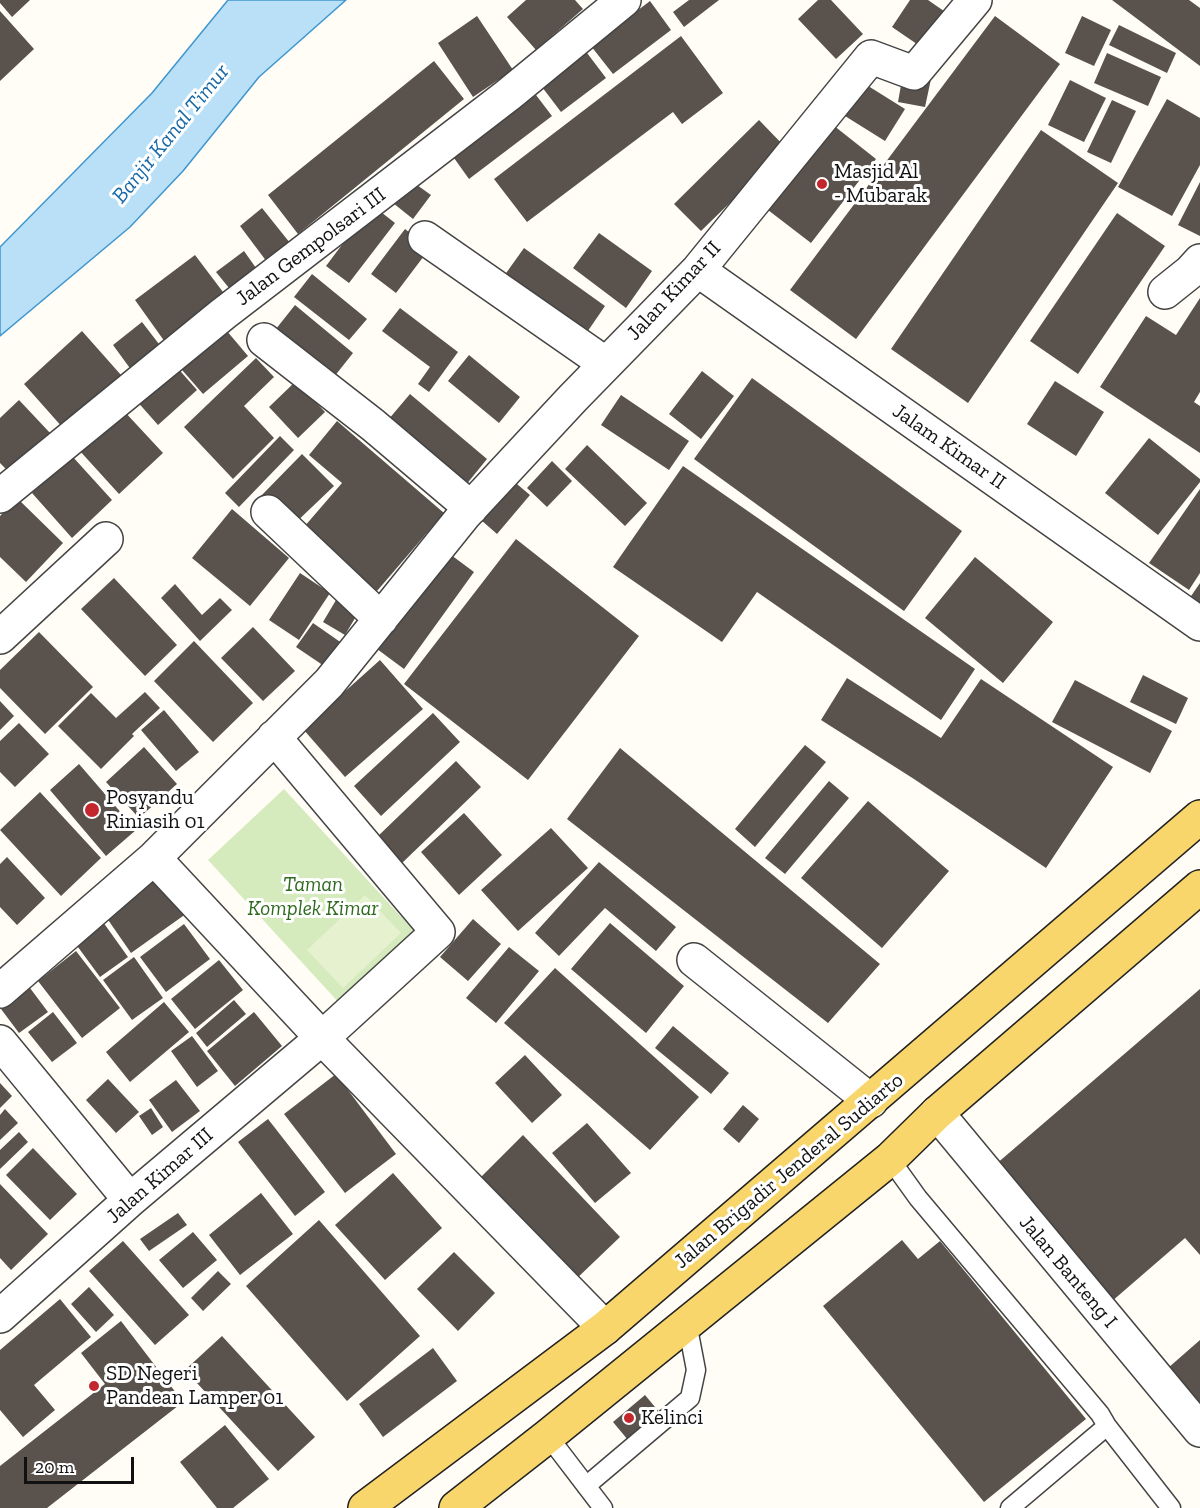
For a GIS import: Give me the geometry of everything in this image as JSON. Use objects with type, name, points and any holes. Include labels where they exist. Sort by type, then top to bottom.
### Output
[{"type":"main road","name":"Jalan Brigadir Jenderal Sudiarto","points":[[364,1508],[605,1328],[1200,817]]},
{"type":"main road","points":[[456,1508],[890,1159],[937,1113],[1200,887]]},
{"type":"street","name":"Jalan Gempolsari III","points":[[0,496],[223,314],[508,95],[624,0]]},
{"type":"street","name":"Jalan Kimar II","points":[[0,991],[154,858],[329,683],[468,511],[698,270],[871,57],[914,73],[975,0]]},
{"type":"street","points":[[425,238],[606,364]]},
{"type":"street","points":[[1166,292],[1200,261]]},
{"type":"street","name":"Jalam Kimar II","points":[[698,270],[1200,624]]},
{"type":"street","points":[[264,340],[373,425],[468,511]]},
{"type":"street","points":[[268,512],[381,619]]},
{"type":"street","points":[[0,637],[106,539]]},
{"type":"street","name":"Jalan Kimar III","points":[[0,1316],[130,1200],[322,1038],[438,932],[274,737]]},
{"type":"street","points":[[154,858],[322,1038],[605,1328]]},
{"type":"street","points":[[694,960],[871,1101]]},
{"type":"street","points":[[0,1042],[130,1200]]},
{"type":"street","name":"Jalan Banteng I","points":[[937,1113],[1200,1430]]},
{"type":"lane","points":[[890,1159],[918,1198],[1100,1414],[1171,1508]]},
{"type":"lane","points":[[586,1486],[690,1398],[696,1370],[687,1323]]},
{"type":"lane","points":[[1010,1508],[1107,1426]]},
{"type":"lane","points":[[548,1436],[603,1508]]},
{"type":"green space","name":"Taman Komplek Kimar","points":[[284,789],[417,934],[341,1005],[208,860]]},
{"type":"green space","points":[[365,895],[401,933],[343,988],[307,950]]},
{"type":"water","name":"Banjir Kanal Timur","points":[[228,0],[346,0],[259,77],[183,171],[130,227],[0,336],[0,247],[152,93]]},
{"type":"building","points":[[0,0],[30,0],[12,17]]},
{"type":"building","points":[[526,0],[575,0],[583,9],[536,50],[507,17]]},
{"type":"building","points":[[689,0],[719,0],[684,27],[673,12]]},
{"type":"building","points":[[818,0],[831,0],[863,34],[836,59],[798,19]]},
{"type":"building","points":[[910,0],[928,0],[954,18],[930,53],[892,27]]},
{"type":"building","points":[[1112,0],[1189,0],[1200,8],[1200,66]]},
{"type":"building","points":[[650,1],[671,30],[613,74],[591,46]]},
{"type":"building","points":[[0,11],[34,49],[0,81]]},
{"type":"building","points":[[477,16],[513,70],[473,97],[438,43]]},
{"type":"building","points":[[995,16],[1060,64],[856,339],[790,290]]},
{"type":"building","points":[[1082,16],[1111,30],[1094,66],[1065,53]]},
{"type":"building","points":[[1119,25],[1176,53],[1167,73],[1109,45]]},
{"type":"building","points":[[681,36],[723,93],[682,124],[673,112],[527,222],[494,179]]},
{"type":"building","points":[[584,49],[606,78],[561,112],[539,83]]},
{"type":"building","points":[[1107,53],[1161,77],[1148,106],[1094,83]]},
{"type":"building","points":[[434,61],[464,99],[298,234],[268,195]]},
{"type":"building","points":[[903,74],[931,79],[925,107],[898,102]]},
{"type":"building","points":[[1070,80],[1106,98],[1084,142],[1048,125]]},
{"type":"building","points":[[865,84],[905,109],[885,141],[845,116]]},
{"type":"building","points":[[536,95],[552,116],[469,179],[454,158]]},
{"type":"building","points":[[1167,99],[1200,118],[1200,165],[1172,216],[1118,187]]},
{"type":"building","points":[[1112,100],[1136,111],[1111,163],[1087,152]]},
{"type":"building","points":[[759,120],[786,148],[701,231],[674,204]]},
{"type":"building","name":"Masjid Al - Mubarak","points":[[833,125],[876,159],[811,243],[768,210]]},
{"type":"building","points":[[1041,130],[1118,183],[968,403],[891,349]]},
{"type":"building","points":[[410,180],[431,195],[413,219],[393,203]]},
{"type":"building","points":[[1200,182],[1200,236],[1178,225]]},
{"type":"building","points":[[372,205],[395,223],[349,283],[326,266]]},
{"type":"building","points":[[262,208],[290,243],[267,262],[240,226]]},
{"type":"building","points":[[1117,213],[1165,246],[1078,374],[1030,341]]},
{"type":"building","points":[[405,229],[430,248],[396,293],[371,274]]},
{"type":"building","points":[[599,233],[652,271],[626,308],[573,268]]},
{"type":"building","points":[[524,248],[605,306],[581,341],[499,283]]},
{"type":"building","points":[[244,251],[256,268],[229,288],[216,272]]},
{"type":"building","points":[[195,255],[226,296],[165,342],[135,300]]},
{"type":"building","points":[[312,274],[367,319],[349,340],[294,297]]},
{"type":"building","points":[[1200,298],[1200,392],[1194,402],[1200,406],[1200,453],[1100,387],[1146,316],[1176,335]]},
{"type":"building","points":[[295,305],[353,353],[326,387],[268,339]]},
{"type":"building","points":[[400,308],[458,352],[429,392],[418,384],[430,367],[382,331]]},
{"type":"building","points":[[142,322],[162,348],[132,371],[113,345]]},
{"type":"building","points":[[221,324],[248,356],[203,394],[176,363]]},
{"type":"building","points":[[82,331],[121,375],[63,428],[24,384]]},
{"type":"building","points":[[469,355],[520,397],[499,423],[448,381]]},
{"type":"building","points":[[256,358],[274,377],[244,406],[274,438],[233,479],[184,427]]},
{"type":"building","points":[[174,364],[197,390],[158,425],[135,399]]},
{"type":"building","points":[[702,371],[734,396],[701,439],[669,414]]},
{"type":"building","points":[[752,378],[962,531],[904,611],[694,459]]},
{"type":"building","points":[[296,381],[325,412],[298,438],[269,407]]},
{"type":"building","points":[[1055,381],[1104,412],[1076,456],[1027,424]]},
{"type":"building","points":[[410,394],[487,459],[465,486],[388,420]]},
{"type":"building","points":[[621,395],[689,441],[669,470],[601,425]]},
{"type":"building","points":[[19,400],[51,434],[10,473],[0,463],[0,418]]},
{"type":"building","points":[[123,410],[163,453],[119,494],[79,450]]},
{"type":"building","points":[[337,421],[444,513],[377,591],[304,527],[342,483],[309,455]]},
{"type":"building","points":[[280,436],[294,450],[239,507],[225,493]]},
{"type":"building","points":[[1149,438],[1200,479],[1200,482],[1158,535],[1105,493]]},
{"type":"building","points":[[587,445],[647,503],[625,526],[565,469]]},
{"type":"building","points":[[302,454],[334,486],[290,528],[259,498]]},
{"type":"building","points":[[72,456],[112,500],[72,538],[32,493]]},
{"type":"building","points":[[552,461],[572,481],[547,507],[527,488]]},
{"type":"building","points":[[683,466],[975,669],[941,720],[757,592],[722,642],[613,567]]},
{"type":"building","points":[[505,474],[530,495],[497,534],[473,513]]},
{"type":"building","points":[[1200,489],[1200,573],[1189,590],[1149,563]]},
{"type":"building","points":[[17,498],[63,543],[26,582],[0,557],[0,516]]},
{"type":"building","points":[[232,509],[289,558],[250,606],[192,558]]},
{"type":"building","points":[[516,539],[639,636],[528,780],[404,684]]},
{"type":"building","points":[[443,549],[474,572],[404,669],[373,646]]},
{"type":"building","points":[[975,557],[1053,622],[1003,683],[925,618]]},
{"type":"building","points":[[300,573],[330,593],[299,640],[269,620]]},
{"type":"building","points":[[114,578],[177,645],[145,676],[81,609]]},
{"type":"building","points":[[1200,583],[1200,611],[1187,602]]},
{"type":"building","points":[[175,584],[202,615],[220,598],[232,610],[200,641],[161,598]]},
{"type":"building","points":[[339,595],[361,608],[345,635],[323,622]]},
{"type":"building","points":[[313,623],[346,646],[330,670],[296,647]]},
{"type":"building","points":[[253,627],[295,671],[263,701],[221,658]]},
{"type":"building","points":[[39,632],[93,687],[45,734],[0,688],[0,670]]},
{"type":"building","points":[[194,641],[253,703],[213,742],[154,681]]},
{"type":"building","points":[[380,660],[423,709],[345,777],[303,729]]},
{"type":"building","points":[[1143,675],[1188,698],[1176,724],[1130,702]]},
{"type":"building","points":[[847,678],[941,738],[981,679],[1113,767],[1046,868],[914,779],[821,720]]},
{"type":"building","points":[[1075,680],[1172,731],[1150,773],[1052,722]]},
{"type":"building","points":[[145,692],[160,708],[132,734],[134,736],[101,769],[58,726],[91,693],[116,718]]},
{"type":"building","points":[[0,701],[14,716],[0,730]]},
{"type":"building","points":[[164,710],[199,752],[176,771],[141,730]]},
{"type":"building","points":[[433,713],[460,742],[381,816],[354,786]]},
{"type":"building","points":[[19,723],[49,754],[15,787],[0,772],[0,741]]},
{"type":"building","points":[[805,745],[826,762],[755,847],[735,829]]},
{"type":"building","points":[[144,747],[177,784],[139,818],[106,782]]},
{"type":"building","points":[[620,748],[880,964],[828,1023],[567,819]]},
{"type":"building","points":[[456,761],[481,787],[401,864],[376,838]]},
{"type":"building","name":"Posyandu Riniasih 01","points":[[79,764],[136,830],[106,856],[50,790]]},
{"type":"building","points":[[829,781],[849,798],[785,874],[765,858]]},
{"type":"building","points":[[40,792],[101,858],[61,896],[0,830]]},
{"type":"building","points":[[868,801],[949,871],[882,948],[801,878]]},
{"type":"building","points":[[464,813],[502,855],[459,895],[421,852]]},
{"type":"building","points":[[551,828],[588,868],[518,931],[481,890]]},
{"type":"building","points":[[7,857],[45,898],[17,925],[0,907],[0,864]]},
{"type":"building","points":[[599,862],[676,927],[656,951],[605,908],[559,956],[535,933]]},
{"type":"building","points":[[162,872],[190,911],[131,953],[104,914]]},
{"type":"building","points":[[473,919],[501,944],[468,981],[440,957]]},
{"type":"building","points":[[103,922],[128,957],[100,977],[75,943]]},
{"type":"building","points":[[610,923],[684,986],[646,1033],[571,969]]},
{"type":"building","points":[[184,924],[210,959],[166,992],[140,957]]},
{"type":"building","points":[[509,947],[539,971],[496,1023],[466,998]]},
{"type":"building","points":[[76,951],[120,1008],[82,1038],[38,981]]},
{"type":"building","points":[[134,957],[163,998],[132,1020],[103,980]]},
{"type":"building","points":[[219,960],[243,990],[195,1029],[171,999]]},
{"type":"building","points":[[555,968],[699,1097],[650,1150],[504,1023]]},
{"type":"building","points":[[30,988],[48,1012],[19,1033],[1,1009]]},
{"type":"building","points":[[1200,989],[1200,1255],[1185,1238],[1111,1302],[995,1165]]},
{"type":"building","points":[[234,1000],[246,1014],[207,1047],[196,1033]]},
{"type":"building","points":[[164,1002],[189,1032],[130,1082],[106,1052]]},
{"type":"building","points":[[53,1012],[77,1043],[52,1062],[28,1032]]},
{"type":"building","points":[[254,1012],[282,1046],[235,1086],[207,1051]]},
{"type":"building","points":[[673,1026],[729,1073],[711,1094],[655,1048]]},
{"type":"building","points":[[192,1036],[218,1071],[197,1087],[171,1051]]},
{"type":"building","points":[[525,1055],[562,1095],[532,1123],[495,1083]]},
{"type":"building","points":[[336,1074],[396,1154],[345,1193],[284,1114]]},
{"type":"building","points":[[108,1079],[139,1112],[116,1133],[86,1100]]},
{"type":"building","points":[[176,1080],[200,1111],[172,1132],[149,1100]]},
{"type":"building","points":[[0,1083],[12,1096],[0,1108]]},
{"type":"building","points":[[743,1105],[759,1119],[739,1143],[723,1129]]},
{"type":"building","points":[[151,1108],[163,1127],[152,1135],[139,1116]]},
{"type":"building","points":[[5,1109],[18,1123],[0,1140],[0,1115]]},
{"type":"building","points":[[268,1119],[325,1192],[295,1216],[238,1142]]},
{"type":"building","points":[[587,1123],[631,1173],[595,1203],[552,1153]]},
{"type":"building","points":[[19,1132],[28,1142],[0,1169],[0,1150]]},
{"type":"building","points":[[523,1135],[620,1237],[573,1282],[477,1181]]},
{"type":"building","points":[[33,1148],[77,1194],[50,1220],[6,1175]]},
{"type":"building","points":[[393,1173],[442,1228],[385,1280],[335,1225]]},
{"type":"building","points":[[0,1184],[48,1234],[11,1270],[0,1258]]},
{"type":"building","points":[[261,1193],[293,1234],[240,1275],[209,1235]]},
{"type":"building","points":[[178,1213],[187,1225],[149,1251],[140,1239]]},
{"type":"building","points":[[319,1220],[420,1336],[347,1401],[246,1286]]},
{"type":"building","points":[[193,1232],[217,1260],[183,1288],[159,1260]]},
{"type":"building","points":[[902,1240],[918,1259],[940,1241],[1086,1419],[984,1502],[823,1306]]},
{"type":"building","points":[[123,1241],[189,1315],[155,1345],[89,1271]]},
{"type":"building","points":[[454,1252],[495,1293],[458,1331],[417,1289]]},
{"type":"building","points":[[218,1271],[231,1284],[203,1311],[191,1298]]},
{"type":"building","points":[[89,1287],[114,1315],[96,1332],[71,1304]]},
{"type":"building","points":[[60,1299],[91,1337],[34,1385],[55,1410],[23,1437],[0,1410],[0,1350]]},
{"type":"building","points":[[121,1321],[183,1402],[47,1508],[0,1508],[0,1466],[105,1384],[81,1353]]},
{"type":"building","points":[[222,1336],[315,1437],[278,1471],[185,1370]]},
{"type":"building","points":[[1200,1340],[1200,1406],[1168,1368]]},
{"type":"building","points":[[433,1348],[457,1381],[383,1437],[359,1404]]},
{"type":"building","points":[[645,1395],[660,1413],[628,1440],[613,1422]]},
{"type":"building","points":[[225,1425],[269,1479],[233,1508],[217,1508],[180,1462]]},
{"type":"place","name":"Masjid Al - Mubarak","points":[[822,184]]},
{"type":"place","name":"Posyandu Riniasih 01","points":[[92,810]]},
{"type":"place","name":"SD Negeri Pandean Lamper 01","points":[[94,1386]]},
{"type":"place","name":"Kelinci","points":[[629,1418]]}]
